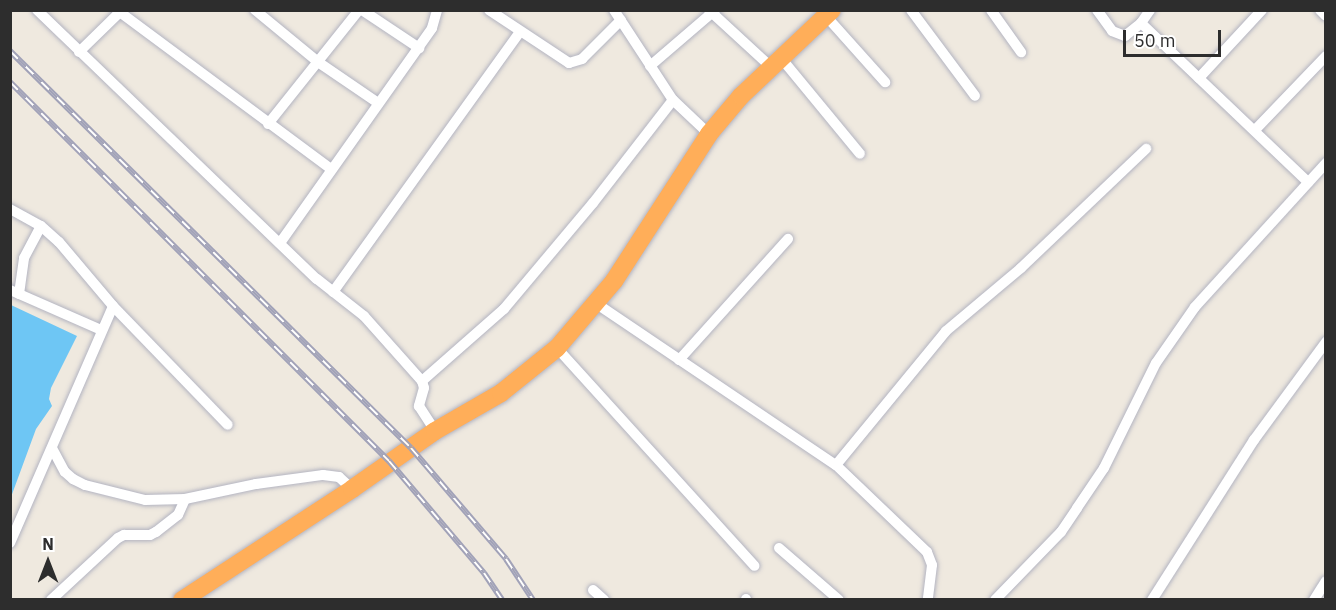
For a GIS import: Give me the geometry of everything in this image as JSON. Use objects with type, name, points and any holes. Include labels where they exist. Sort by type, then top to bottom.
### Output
[{"type":"highway","points":[[182,600],[352,489],[435,431],[501,393],[557,348],[597,304],[709,134],[741,96],[829,13]]},
{"type":"street","points":[[37,10],[280,243],[333,292],[364,316],[422,381],[424,388],[419,406],[435,431]]},
{"type":"street","points":[[255,10],[318,62],[378,103]]},
{"type":"street","points":[[268,124],[361,10],[418,48]]},
{"type":"street","points":[[280,243],[432,28],[437,10]]},
{"type":"street","points":[[489,10],[561,59],[576,63],[618,15],[673,100],[709,134]]},
{"type":"street","points":[[911,10],[975,96]]},
{"type":"street","points":[[991,10],[1021,52]]},
{"type":"street","points":[[1097,10],[1118,35],[1125,36],[1141,23],[1150,10]]},
{"type":"street","points":[[1199,78],[1262,10]]},
{"type":"street","points":[[1320,10],[1326,16]]},
{"type":"street","points":[[79,52],[118,12],[331,169]]},
{"type":"street","points":[[650,66],[712,12],[776,62],[860,154]]},
{"type":"street","points":[[829,13],[885,82]]},
{"type":"street","points":[[1141,23],[1308,182]]},
{"type":"street","points":[[333,292],[520,32]]},
{"type":"street","points":[[1255,130],[1326,56]]},
{"type":"street","points":[[422,381],[504,309],[593,203],[673,100]]},
{"type":"street","points":[[836,465],[946,331],[1021,268],[1146,149]]},
{"type":"street","points":[[995,600],[1054,540],[1077,508],[1104,468],[1156,363],[1195,307],[1326,163]]},
{"type":"street","points":[[10,210],[41,226],[59,242],[113,306],[228,425]]},
{"type":"street","points":[[41,226],[24,258],[15,292],[101,330]]},
{"type":"street","points":[[679,360],[788,239]]},
{"type":"street","points":[[597,304],[836,465],[927,552],[933,565],[928,600]]},
{"type":"street","points":[[10,543],[113,306]]},
{"type":"street","points":[[1152,600],[1254,440],[1326,342]]},
{"type":"street","points":[[557,348],[755,566]]},
{"type":"street","points":[[52,448],[65,472],[85,485],[145,500],[185,499],[256,484],[323,475],[339,477],[352,489]]},
{"type":"street","points":[[51,600],[118,538],[123,535],[150,535],[156,532],[178,515],[185,499]]},
{"type":"street","points":[[779,548],[839,600]]},
{"type":"street","points":[[1314,600],[1326,581]]},
{"type":"street","points":[[593,590],[604,600]]},
{"type":"water","points":[[11,305],[77,336],[51,388],[49,399],[52,406],[36,429],[11,497]]},
{"type":"railway","points":[[10,51],[411,448],[506,559],[533,600]]},
{"type":"railway","points":[[10,82],[389,461],[484,573],[502,600]]}]
